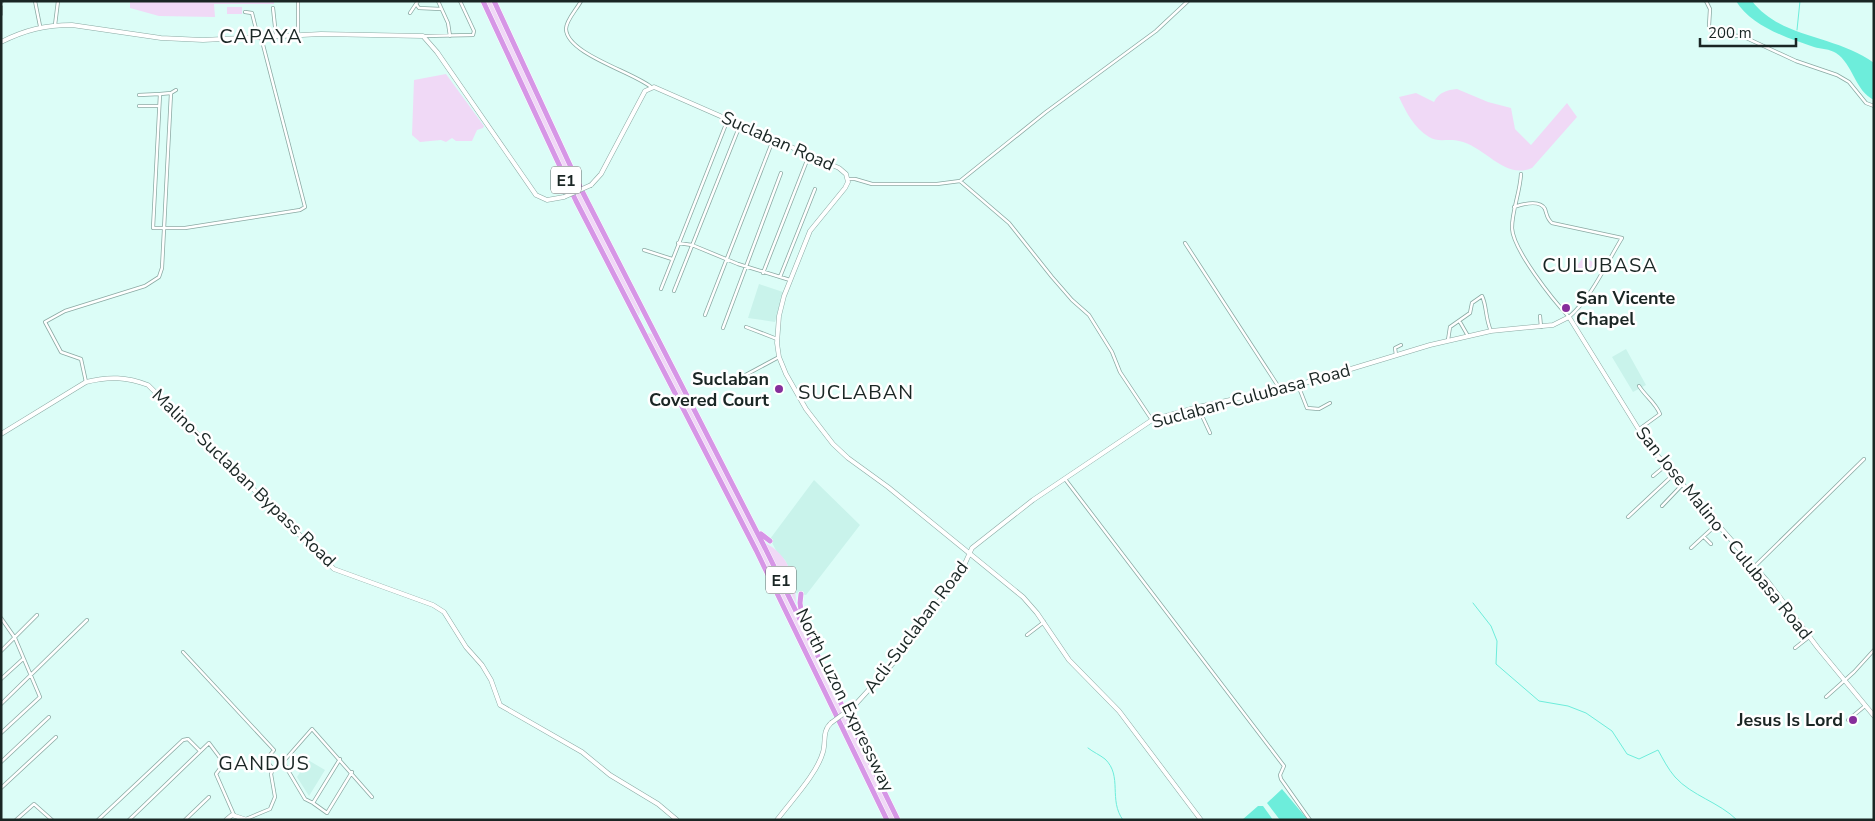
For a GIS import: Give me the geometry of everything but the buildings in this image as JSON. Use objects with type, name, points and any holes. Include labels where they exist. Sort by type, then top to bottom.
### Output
[{"type":"highway","name":"North Luzon Expressway","points":[[483,1],[576,201],[760,559],[887,820]]},
{"type":"highway","name":"North Luzon Expressway","points":[[494,1],[582,191],[834,688],[898,820]]},
{"type":"highway","points":[[730,482],[762,537],[770,541]]},
{"type":"highway","points":[[801,594],[801,614],[827,665],[834,688]]},
{"type":"street","points":[[36,1],[40,26]]},
{"type":"street","points":[[55,25],[58,1]]},
{"type":"street","points":[[298,1],[298,34]]},
{"type":"street","points":[[438,1],[449,26],[450,36]]},
{"type":"street","points":[[2,40],[40,26],[55,25],[72,25],[174,39],[216,40],[298,34],[356,33],[466,37],[474,34],[460,1]]},
{"type":"street","points":[[423,36],[536,195],[546,200],[564,198],[590,184],[601,174],[643,95],[651,87],[640,79],[594,57],[573,43],[566,28],[581,1]]},
{"type":"street","points":[[848,179],[872,184],[937,184],[960,181],[1046,112],[1156,31],[1188,1]]},
{"type":"street","points":[[1706,1],[1710,9],[1709,26],[1718,35],[1742,36],[1796,61],[1837,75],[1849,82],[1866,103],[1874,106]]},
{"type":"street","points":[[410,13],[417,3],[419,8],[441,9]]},
{"type":"street","points":[[1,7],[1,14]]},
{"type":"street","points":[[273,8],[276,36]]},
{"type":"street","points":[[160,94],[151,225],[155,229],[164,230],[275,215],[305,207],[260,37],[252,13],[244,12]]},
{"type":"street","name":"Suclaban Road","points":[[651,87],[661,88],[839,168],[846,174],[848,179],[841,193],[810,231],[790,280],[780,312],[777,338],[779,357],[789,382],[806,409],[833,444],[848,458],[888,487],[1022,597],[1044,622],[1069,660],[1119,711],[1201,820]]},
{"type":"street","points":[[140,95],[171,93],[176,90]]},
{"type":"street","points":[[86,382],[81,359],[66,355],[58,350],[45,322],[65,311],[145,286],[159,277],[162,268],[171,93]]},
{"type":"street","points":[[139,106],[159,106]]},
{"type":"street","points":[[661,290],[728,119]]},
{"type":"street","points":[[674,291],[740,125]]},
{"type":"street","points":[[705,315],[774,139]]},
{"type":"street","points":[[763,273],[806,163]]},
{"type":"street","points":[[723,328],[781,173]]},
{"type":"street","points":[[1514,207],[1524,204],[1538,204],[1544,208],[1548,220],[1552,223],[1622,238],[1599,277],[1576,310],[1568,316],[1553,301],[1520,254],[1512,231],[1514,207],[1521,174]]},
{"type":"street","points":[[960,181],[1009,223],[1052,277],[1072,300],[1089,315],[1112,352],[1120,372],[1152,420]]},
{"type":"street","points":[[780,277],[815,189]]},
{"type":"street","points":[[678,243],[692,245],[726,260],[790,280]]},
{"type":"street","points":[[1186,243],[1280,389]]},
{"type":"street","points":[[644,250],[672,259]]},
{"type":"street","points":[[1448,341],[1450,327],[1460,322],[1470,313],[1472,303],[1482,296],[1485,302],[1485,316],[1491,331]]},
{"type":"street","points":[[1540,316],[1542,327]]},
{"type":"street","name":"Suclaban-Culubasa Road","points":[[969,553],[990,532],[1152,420],[1198,407],[1298,385],[1448,341],[1491,331],[1542,327],[1560,322],[1568,316]]},
{"type":"street","name":"San Jose Malino - Culubasa Road","points":[[1568,316],[1638,430],[1665,466],[1754,567],[1874,716]]},
{"type":"street","points":[[1460,322],[1468,337]]},
{"type":"street","points":[[746,327],[777,338]]},
{"type":"street","points":[[1396,355],[1395,348],[1401,345]]},
{"type":"street","points":[[738,379],[779,357]]},
{"type":"street","name":"Malino-Suclaban Bypass Road","points":[[1,434],[86,382],[101,378],[128,377],[148,385],[334,569],[415,598],[444,612],[466,648],[482,665],[491,680],[500,705],[582,752],[610,775],[658,804],[677,820]]},
{"type":"street","points":[[1298,385],[1307,408],[1319,409],[1330,403]]},
{"type":"street","points":[[1638,430],[1660,414],[1655,404],[1645,396],[1639,386]]},
{"type":"street","points":[[1198,407],[1210,434]]},
{"type":"street","points":[[1754,567],[1864,459]]},
{"type":"street","points":[[1653,476],[1665,466]]},
{"type":"street","points":[[1628,517],[1673,475]]},
{"type":"street","points":[[1065,479],[1284,766],[1280,774],[1281,779],[1310,820]]},
{"type":"street","points":[[1662,506],[1682,485]]},
{"type":"street","points":[[1691,548],[1717,524]]},
{"type":"street","points":[[1704,537],[1711,544]]},
{"type":"street","name":"Acli-Suclaban Road","points":[[777,820],[817,765],[824,749],[826,728],[854,706],[896,660],[962,570],[969,553]]},
{"type":"street","points":[[1,651],[37,616]]},
{"type":"street","points":[[1,704],[87,620]]},
{"type":"street","points":[[1,733],[40,697],[15,638],[2,621]]},
{"type":"street","points":[[1027,635],[1044,622]]},
{"type":"street","points":[[1795,648],[1809,637]]},
{"type":"street","points":[[1826,697],[1874,650]]},
{"type":"street","points":[[183,652],[274,750],[266,760],[273,770]]},
{"type":"street","points":[[1,679],[23,658]]},
{"type":"street","points":[[1848,720],[1866,706]]},
{"type":"street","points":[[1,762],[49,717]]},
{"type":"street","points":[[226,820],[234,816],[247,820],[273,806],[275,797],[271,774],[312,728],[372,797]]},
{"type":"street","points":[[1,788],[56,737]]},
{"type":"street","points":[[98,820],[182,740],[188,739],[200,751]]},
{"type":"street","points":[[129,820],[209,743],[224,763],[216,774],[234,816]]},
{"type":"street","points":[[312,804],[340,759]]},
{"type":"street","points":[[283,762],[305,799],[327,813],[352,772]]},
{"type":"street","points":[[185,820],[210,797]]},
{"type":"street","points":[[16,820],[34,804],[52,820]]},
{"type":"shaded area","points":[[130,1],[274,1],[274,4],[214,4],[215,17],[159,16],[130,8]]},
{"type":"shaded area","points":[[486,1],[492,1],[575,180],[640,311],[639,316],[589,225]]},
{"type":"shaded area","points":[[1736,1],[1752,1],[1778,23],[1843,47],[1874,63],[1874,100],[1862,90],[1842,58],[1836,53],[1814,47],[1770,30],[1751,17]]},
{"type":"shaded area","points":[[227,7],[242,7],[242,14],[227,14]]},
{"type":"shaded area","points":[[446,74],[484,126],[477,130],[472,141],[456,141],[452,138],[446,142],[441,140],[420,142],[412,135],[414,80]]},
{"type":"shaded area","points":[[1457,89],[1488,102],[1511,108],[1515,129],[1531,145],[1567,103],[1577,117],[1532,168],[1512,170],[1468,144],[1455,140],[1432,139],[1415,124],[1399,97],[1416,93],[1434,102],[1444,92]]},
{"type":"shaded area","points":[[1584,256],[1594,263],[1586,274],[1576,267]]},
{"type":"shaded area","points":[[759,284],[783,292],[775,322],[748,318]]},
{"type":"shaded area","points":[[647,333],[652,334],[773,568],[896,820],[889,820],[808,651]]},
{"type":"shaded area","points":[[1626,349],[1646,385],[1633,392],[1612,357]]},
{"type":"shaded area","points":[[814,480],[860,525],[806,595],[796,593],[796,582],[785,560],[778,554],[770,539]]},
{"type":"shaded area","points":[[765,543],[785,560],[792,576],[796,603]]},
{"type":"shaded area","points":[[308,760],[325,770],[309,796],[297,777]]},
{"type":"shaded area","points":[[1282,789],[1308,820],[1280,820],[1267,803]]},
{"type":"shaded area","points":[[1258,806],[1263,806],[1273,820],[1242,820]]},
{"type":"waterway","points":[[1797,30],[1800,1]]},
{"type":"waterway","points":[[1473,603],[1491,626],[1497,641],[1496,664],[1539,701],[1568,706],[1586,713],[1612,731],[1627,754],[1639,759],[1658,750],[1670,771],[1682,784],[1722,808],[1737,820]]},
{"type":"waterway","points":[[1088,748],[1105,759],[1110,766],[1115,780],[1116,804],[1123,820]]},
{"type":"place","name":"San Vicente Chapel","points":[[1566,308]]},
{"type":"place","name":"Suclaban Covered Court","points":[[779,389]]},
{"type":"place","name":"Jesus Is Lord","points":[[1853,720]]},
{"type":"district","name":"CAPAYA","points":[[261,36]]},
{"type":"district","name":"CULUBASA","points":[[1600,265]]},
{"type":"district","name":"SUCLABAN","points":[[856,392]]},
{"type":"district","name":"GANDUS","points":[[264,763]]}]
